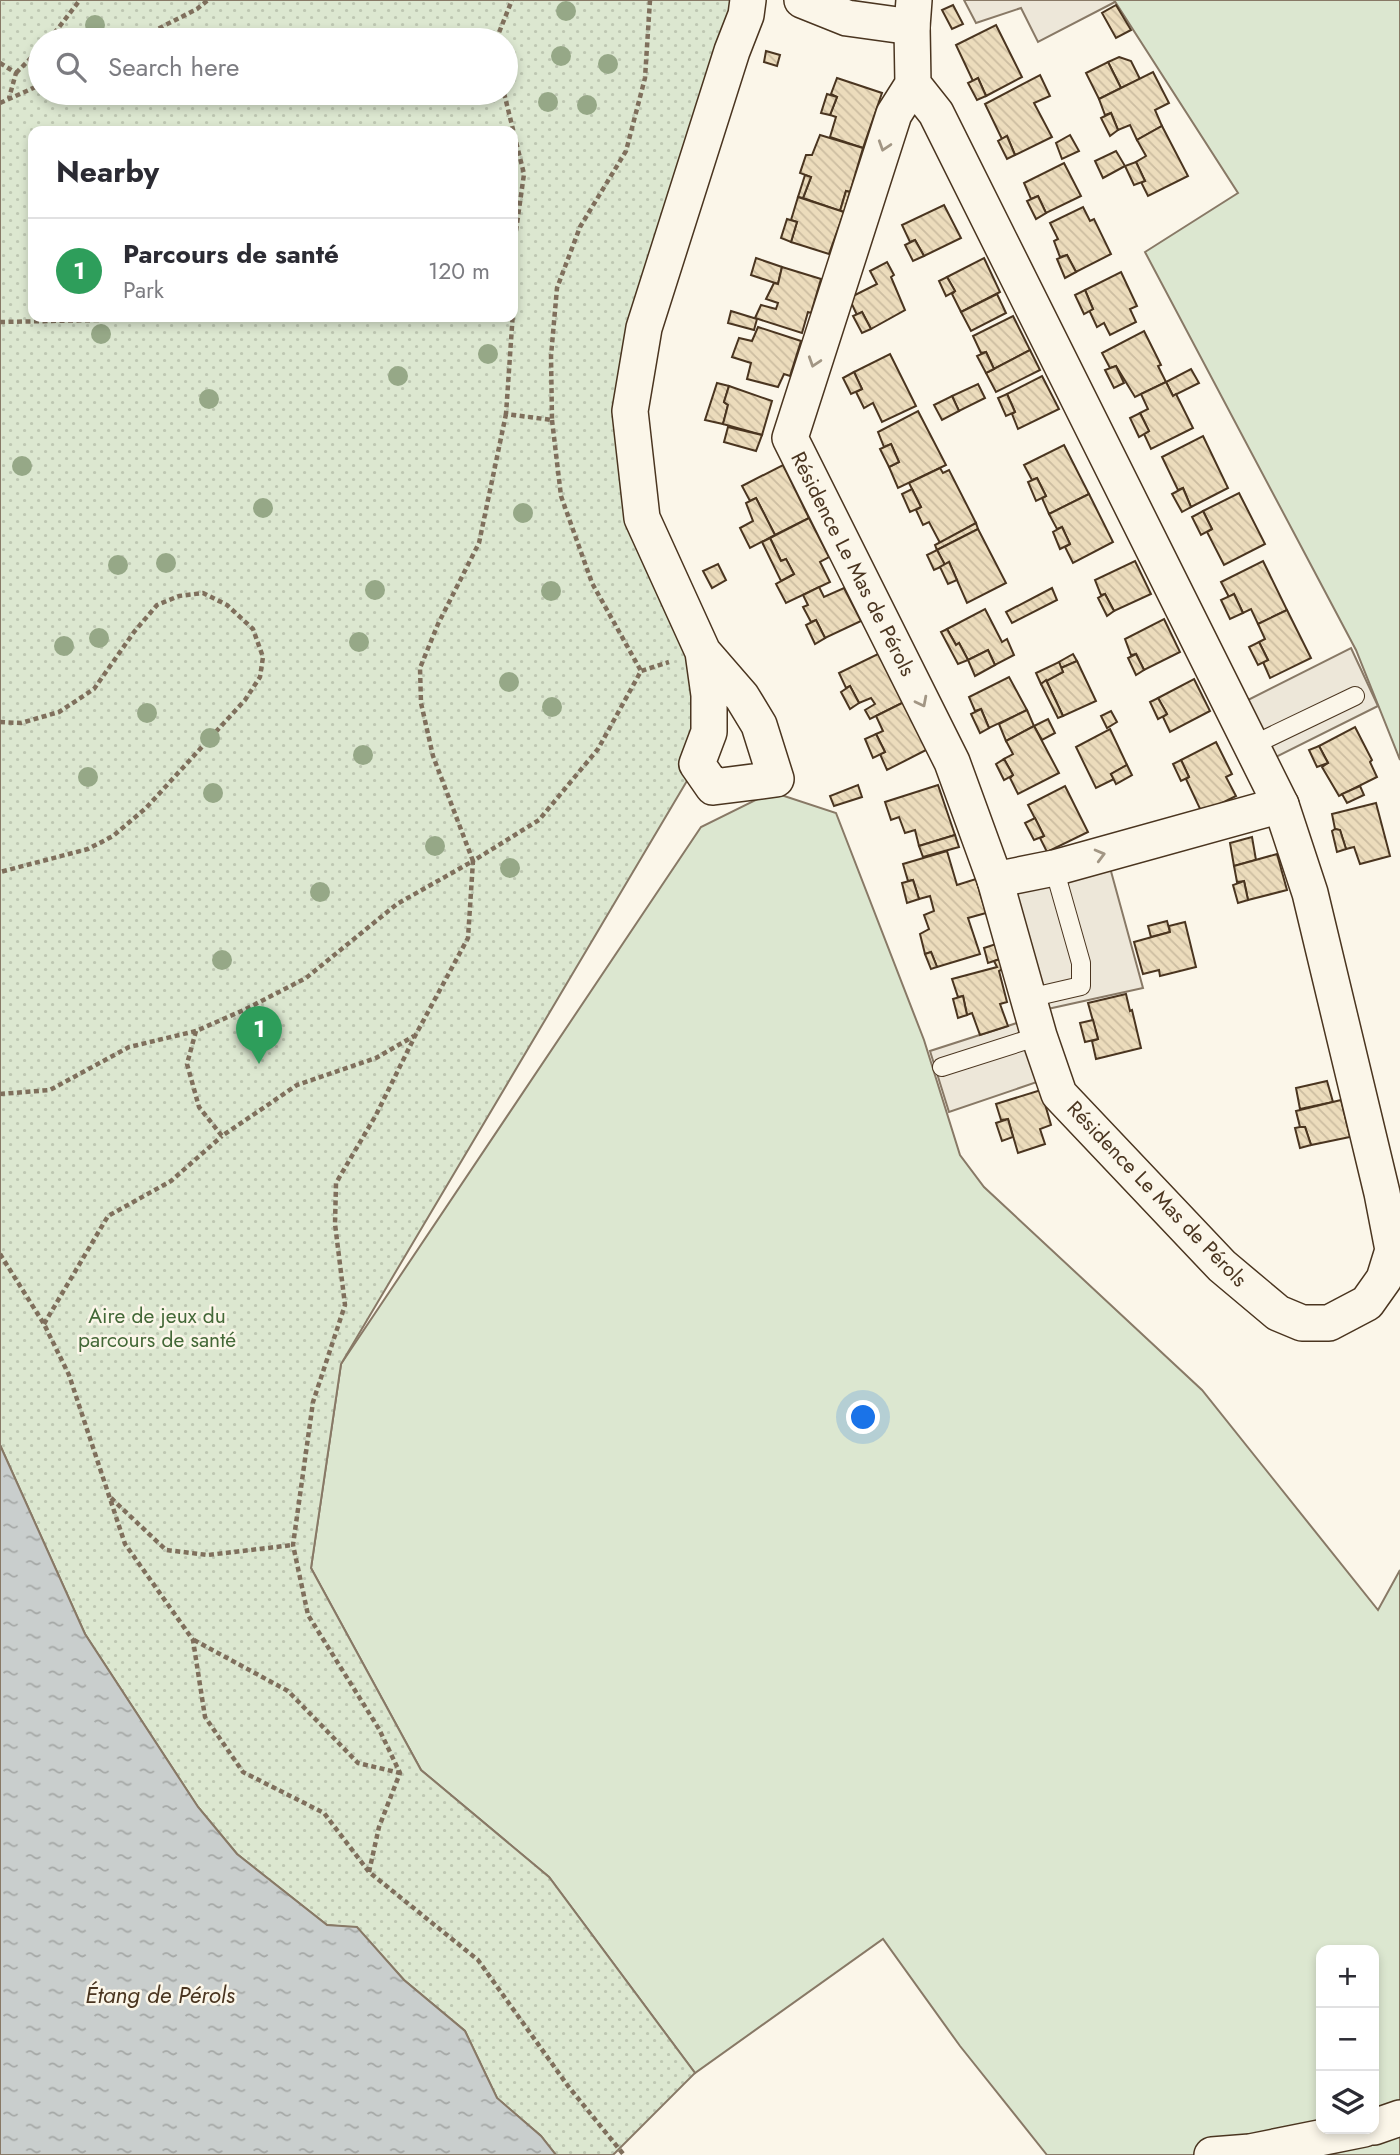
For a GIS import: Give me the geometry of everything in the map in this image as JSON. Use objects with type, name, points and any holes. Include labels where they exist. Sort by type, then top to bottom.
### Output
[{"type":"street","points":[[703,652],[642,518],[630,411],[644,328],[746,15],[748,0]]},
{"type":"street","points":[[803,0],[847,18],[913,13],[913,84]]},
{"type":"street","name":"Résidence Le Mas de Pérols","points":[[913,84],[936,113],[1253,745],[1281,806],[1310,893],[1382,1193],[1393,1250],[1384,1279],[1367,1303],[1329,1323],[1302,1323],[1278,1312],[1222,1266],[1059,1094],[1039,1036],[995,880],[952,762],[790,438],[894,114],[913,84]]},
{"type":"street","points":[[995,880],[1054,868],[1281,806]]},
{"type":"street","points":[[1379,2125],[1400,2118]]},
{"type":"street","points":[[1212,2155],[1250,2152],[1339,2134]]},
{"type":"lane","points":[[1253,745],[1355,696]]},
{"type":"lane","points":[[1029,998],[1080,986],[1081,962],[1054,868]]},
{"type":"lane","points":[[942,1068],[1039,1036]]},
{"type":"path","points":[[58,28],[80,0]]},
{"type":"path","points":[[160,28],[197,9],[208,0]]},
{"type":"path","points":[[501,28],[512,0]]},
{"type":"path","points":[[641,671],[592,583],[561,496],[552,420],[551,356],[557,288],[580,227],[626,152],[645,78],[650,0]]},
{"type":"path","points":[[9,98],[16,73],[28,61]]},
{"type":"path","points":[[0,63],[16,73]]},
{"type":"path","points":[[0,103],[28,90]]},
{"type":"path","points":[[507,105],[512,126]]},
{"type":"path","points":[[518,150],[524,174],[518,217]]},
{"type":"path","points":[[0,322],[28,321]]},
{"type":"path","points":[[369,1872],[379,1827],[400,1773],[379,1729],[308,1615],[293,1545],[313,1402],[345,1305],[335,1224],[336,1183],[376,1115],[468,938],[473,861],[433,756],[421,704],[420,668],[438,624],[479,543],[506,414],[512,322]]},
{"type":"path","points":[[506,414],[552,420]]},
{"type":"path","points":[[0,722],[21,723],[58,712],[94,689],[134,632],[157,605],[179,596],[203,593],[227,605],[253,629],[263,657],[260,677],[245,700],[146,808],[113,836],[88,849],[0,872]]},
{"type":"path","points":[[0,1094],[50,1090],[129,1047],[196,1031],[306,978],[397,904],[539,820],[598,749],[641,671],[703,652]]},
{"type":"path","points":[[196,1031],[187,1064],[199,1107],[222,1136]]},
{"type":"path","points":[[44,1324],[108,1216],[171,1181],[222,1136],[297,1085],[376,1058],[415,1036]]},
{"type":"path","points":[[0,1254],[44,1324],[69,1375],[125,1544],[193,1640],[205,1717],[243,1772],[324,1813],[369,1872],[478,1960],[568,2086],[624,2155]]},
{"type":"path","points":[[110,1498],[166,1550],[208,1555],[293,1545]]},
{"type":"path","points":[[193,1640],[288,1690],[358,1763],[400,1773]]},
{"type":"green space","name":"Aire de jeux du parcours de santé","points":[[0,0],[734,0],[644,328],[642,518],[703,652],[697,764],[341,1364],[311,1568],[421,1770],[549,1877],[695,2073],[613,2155],[556,2155],[541,2136],[497,2098],[465,2031],[404,1980],[357,1928],[327,1925],[237,1854],[198,1807],[85,1634],[0,1445]]},
{"type":"green space","points":[[1114,0],[1400,0],[1400,760],[1356,650],[1145,252],[1238,193]]},
{"type":"green space","points":[[772,792],[836,813],[924,1040],[960,1155],[984,1187],[1202,1390],[1378,1610],[1400,1570],[1400,2155],[1047,2155],[960,2046],[883,1939],[695,2073],[549,1877],[421,1770],[311,1568],[341,1364],[701,827]]},
{"type":"shaded area","points":[[964,0],[1115,2],[1038,42],[1021,8],[976,23]]},
{"type":"shaded area","points":[[1351,648],[1378,706],[1274,758],[1244,702]]},
{"type":"shaded area","points":[[1109,864],[1143,988],[1043,1010],[1012,902],[1022,885]]},
{"type":"shaded area","points":[[1020,1022],[1040,1081],[949,1112],[930,1051]]},
{"type":"water","name":"Étang de Pérols","points":[[0,1445],[85,1634],[198,1807],[237,1854],[327,1925],[357,1927],[404,1980],[465,2031],[497,2098],[541,2136],[556,2155],[0,2155]]},
{"type":"building","points":[[953,5],[963,24],[952,29],[942,10]]},
{"type":"building","points":[[1116,5],[1131,30],[1116,38],[1102,13]]},
{"type":"building","points":[[996,25],[1022,77],[986,96],[978,78],[973,81],[956,45]]},
{"type":"building","points":[[766,51],[780,55],[777,66],[764,62]]},
{"type":"building","points":[[1119,57],[1131,61],[1140,79],[1121,88],[1108,62]]},
{"type":"building","points":[[1108,62],[1121,88],[1099,99],[1086,73]]},
{"type":"building","points":[[1153,72],[1169,103],[1155,110],[1162,126],[1137,140],[1130,125],[1118,130],[1111,113],[1105,115],[1099,99]]},
{"type":"building","points":[[1040,75],[1050,96],[1034,103],[1052,137],[1015,155],[1007,136],[1002,139],[985,104]]},
{"type":"building","points":[[837,78],[882,93],[863,148],[830,137],[836,117],[830,115],[837,97],[831,94]]},
{"type":"building","points":[[978,78],[986,96],[977,100],[968,83]]},
{"type":"building","points":[[827,94],[837,97],[830,115],[821,113]]},
{"type":"building","points":[[1111,113],[1118,130],[1110,136],[1101,118]]},
{"type":"building","points":[[1162,126],[1188,176],[1148,196],[1141,182],[1145,181],[1136,162],[1146,156],[1137,140]]},
{"type":"building","points":[[820,135],[863,148],[850,192],[846,191],[840,211],[803,198],[811,177],[800,173],[806,155],[812,155]]},
{"type":"building","points":[[1070,135],[1079,151],[1062,159],[1056,143]]},
{"type":"building","points":[[1007,136],[1015,155],[1007,159],[998,141]]},
{"type":"building","points":[[1116,151],[1125,166],[1103,178],[1095,161]]},
{"type":"building","points":[[1136,162],[1145,181],[1134,185],[1125,166]]},
{"type":"building","points":[[1064,163],[1081,196],[1046,213],[1038,196],[1031,199],[1024,183]]},
{"type":"building","points":[[805,175],[811,177],[803,198],[798,197]]},
{"type":"building","points":[[846,191],[850,192],[844,212],[840,211]]},
{"type":"building","points":[[1038,196],[1046,213],[1036,219],[1027,201]]},
{"type":"building","points":[[798,197],[844,212],[829,254],[791,242],[797,222],[791,220]]},
{"type":"building","points":[[944,205],[961,238],[924,256],[915,240],[910,242],[902,225]]},
{"type":"building","points":[[1083,207],[1090,221],[1094,219],[1111,254],[1076,272],[1067,255],[1060,257],[1054,241],[1058,239],[1050,223]]},
{"type":"building","points":[[787,219],[797,222],[791,242],[781,238]]},
{"type":"building","points":[[915,240],[924,256],[913,261],[905,245]]},
{"type":"building","points":[[1067,255],[1076,272],[1065,278],[1057,259]]},
{"type":"building","points":[[756,258],[782,267],[778,284],[751,275]]},
{"type":"building","points":[[984,258],[1000,292],[961,312],[952,294],[955,291],[947,277]]},
{"type":"building","points":[[887,262],[905,310],[871,329],[862,312],[857,315],[849,298],[877,284],[870,271]]},
{"type":"building","points":[[782,267],[821,279],[802,333],[755,318],[761,305],[776,309],[778,303],[766,299],[774,283],[778,284]]},
{"type":"building","points":[[1121,272],[1137,306],[1130,309],[1136,322],[1110,335],[1104,323],[1097,327],[1089,310],[1093,309],[1085,290]]},
{"type":"building","points":[[947,277],[955,291],[946,296],[939,281]]},
{"type":"building","points":[[1085,290],[1093,309],[1084,314],[1075,295]]},
{"type":"building","points":[[997,294],[1006,313],[971,331],[961,312]]},
{"type":"building","points":[[731,311],[757,319],[754,330],[728,323]]},
{"type":"building","points":[[862,312],[871,329],[862,333],[853,316]]},
{"type":"building","points":[[1013,316],[1030,350],[994,369],[986,352],[981,353],[973,336]]},
{"type":"building","points":[[758,327],[801,341],[790,376],[784,374],[778,387],[747,379],[751,363],[732,357],[739,338],[752,341]]},
{"type":"building","points":[[1144,331],[1161,365],[1158,366],[1166,382],[1135,397],[1116,366],[1110,368],[1102,353]]},
{"type":"building","points":[[1030,350],[1040,370],[996,392],[986,373]]},
{"type":"building","points":[[986,352],[994,369],[986,373],[977,356]]},
{"type":"building","points":[[890,354],[916,406],[882,422],[873,403],[864,408],[856,392],[862,389],[854,372]]},
{"type":"building","points":[[1116,366],[1124,383],[1114,388],[1105,370]]},
{"type":"building","points":[[1191,369],[1199,383],[1173,396],[1166,382]]},
{"type":"building","points":[[854,372],[862,389],[851,394],[843,378]]},
{"type":"building","points":[[1042,376],[1059,409],[1018,429],[1012,414],[1015,412],[1007,394]]},
{"type":"building","points":[[1166,382],[1173,396],[1176,394],[1193,428],[1151,449],[1144,434],[1149,431],[1140,413],[1148,409],[1141,394]]},
{"type":"building","points":[[717,383],[729,386],[724,402],[728,405],[723,424],[705,420]]},
{"type":"building","points":[[978,384],[985,398],[959,411],[952,396]]},
{"type":"building","points":[[729,386],[772,401],[762,435],[723,424],[728,405],[724,402]]},
{"type":"building","points":[[1007,394],[1015,412],[1006,416],[998,398]]},
{"type":"building","points":[[952,396],[959,411],[942,420],[934,405]]},
{"type":"building","points":[[918,411],[946,465],[898,488],[889,467],[899,462],[891,444],[884,447],[878,432]]},
{"type":"building","points":[[1140,413],[1149,431],[1139,437],[1130,418]]},
{"type":"building","points":[[728,427],[762,435],[756,451],[724,442]]},
{"type":"building","points":[[1203,436],[1228,488],[1191,507],[1183,488],[1178,490],[1162,457]]},
{"type":"building","points":[[891,444],[899,462],[889,467],[880,449]]},
{"type":"building","points":[[1064,445],[1089,494],[1049,514],[1042,498],[1046,496],[1037,478],[1032,480],[1024,465]]},
{"type":"building","points":[[783,465],[809,518],[775,535],[756,498],[750,501],[742,486]]},
{"type":"building","points":[[940,468],[943,473],[949,470],[976,523],[940,543],[929,522],[923,525],[916,510],[921,507],[909,483]]},
{"type":"building","points":[[1037,478],[1046,496],[1036,501],[1028,482]]},
{"type":"building","points":[[1183,488],[1191,507],[1182,512],[1172,494]]},
{"type":"building","points":[[912,489],[921,507],[910,512],[902,494]]},
{"type":"building","points":[[1239,493],[1265,544],[1224,565],[1207,532],[1212,529],[1203,511]]},
{"type":"building","points":[[1089,494],[1113,542],[1073,563],[1065,547],[1070,544],[1062,527],[1057,529],[1049,514]]},
{"type":"building","points":[[756,498],[775,535],[750,548],[740,528],[753,521],[746,503]]},
{"type":"building","points":[[1203,511],[1212,529],[1201,535],[1192,517]]},
{"type":"building","points":[[809,518],[829,557],[820,562],[830,582],[786,603],[776,584],[794,574],[786,559],[781,561],[770,538]]},
{"type":"building","points":[[976,523],[978,529],[937,550],[935,545]]},
{"type":"building","points":[[1062,527],[1070,544],[1060,549],[1053,532]]},
{"type":"building","points":[[978,529],[1006,583],[967,603],[949,562],[945,565],[937,550]]},
{"type":"building","points":[[770,538],[781,561],[786,559],[794,574],[781,581],[762,542]]},
{"type":"building","points":[[937,550],[945,565],[934,570],[927,555]]},
{"type":"building","points":[[1135,561],[1151,594],[1114,611],[1105,594],[1101,595],[1095,580]]},
{"type":"building","points":[[1263,561],[1287,610],[1258,624],[1251,609],[1243,613],[1234,594],[1229,597],[1221,582]]},
{"type":"building","points":[[949,562],[957,580],[948,584],[940,567]]},
{"type":"building","points":[[718,564],[726,580],[712,588],[703,571]]},
{"type":"building","points":[[819,587],[824,597],[844,588],[861,621],[825,638],[816,620],[811,622],[803,607],[808,605],[803,595]]},
{"type":"building","points":[[1052,588],[1057,600],[1012,623],[1006,612]]},
{"type":"building","points":[[1105,594],[1114,611],[1107,616],[1098,598]]},
{"type":"building","points":[[1234,594],[1243,613],[1230,619],[1221,600]]},
{"type":"building","points":[[985,609],[1002,642],[1007,639],[1014,655],[995,665],[988,650],[968,660],[947,629]]},
{"type":"building","points":[[1287,610],[1311,658],[1270,678],[1263,662],[1268,660],[1259,642],[1265,639],[1258,624]]},
{"type":"building","points":[[1164,619],[1180,652],[1144,670],[1136,654],[1131,655],[1125,639]]},
{"type":"building","points":[[816,620],[825,638],[815,644],[806,625]]},
{"type":"building","points":[[947,629],[968,660],[958,664],[941,632]]},
{"type":"building","points":[[1259,642],[1268,660],[1258,665],[1249,647]]},
{"type":"building","points":[[988,650],[995,665],[975,676],[968,660]]},
{"type":"building","points":[[880,653],[904,702],[870,719],[865,710],[875,704],[871,698],[859,703],[850,686],[846,688],[839,673]]},
{"type":"building","points":[[1073,654],[1077,661],[1061,668],[1059,662]]},
{"type":"building","points":[[1136,654],[1144,670],[1136,675],[1128,658]]},
{"type":"building","points":[[1077,661],[1096,701],[1063,716],[1046,680],[1063,672],[1061,668]]},
{"type":"building","points":[[1059,662],[1063,672],[1041,684],[1036,673]]},
{"type":"building","points":[[1009,677],[1027,710],[989,728],[981,709],[975,711],[969,697]]},
{"type":"building","points":[[1194,679],[1210,711],[1170,732],[1163,717],[1167,714],[1158,698]]},
{"type":"building","points":[[1046,680],[1063,716],[1058,718],[1041,684]]},
{"type":"building","points":[[850,686],[859,703],[850,709],[841,692]]},
{"type":"building","points":[[1158,698],[1167,714],[1158,719],[1150,702]]},
{"type":"building","points":[[904,702],[928,749],[887,770],[880,754],[885,752],[876,734],[883,731],[876,716]]},
{"type":"building","points":[[981,709],[989,728],[980,733],[971,714]]},
{"type":"building","points":[[1027,710],[1034,726],[1006,741],[999,724]]},
{"type":"building","points":[[1111,711],[1117,722],[1107,728],[1101,716]]},
{"type":"building","points":[[1048,719],[1055,733],[1042,740],[1034,726]]},
{"type":"building","points":[[1034,726],[1059,773],[1018,794],[1010,778],[1013,775],[1004,759],[1013,754],[1006,741]]},
{"type":"building","points":[[1355,727],[1372,760],[1370,762],[1377,777],[1339,796],[1322,767],[1328,763],[1319,746]]},
{"type":"building","points":[[1110,729],[1127,765],[1111,774],[1114,779],[1096,788],[1076,747]]},
{"type":"building","points":[[876,734],[885,752],[873,758],[865,739]]},
{"type":"building","points":[[1216,742],[1232,774],[1226,777],[1236,796],[1202,813],[1186,779],[1189,777],[1181,760]]},
{"type":"building","points":[[1319,746],[1328,763],[1317,767],[1309,750]]},
{"type":"building","points":[[1004,759],[1013,775],[1004,780],[996,764]]},
{"type":"building","points":[[1181,760],[1189,777],[1181,781],[1173,764]]},
{"type":"building","points":[[1127,765],[1132,775],[1116,784],[1111,774]]},
{"type":"building","points":[[858,785],[862,797],[834,806],[830,796]]},
{"type":"building","points":[[938,785],[955,835],[919,846],[915,830],[905,833],[899,817],[891,820],[885,802]]},
{"type":"building","points":[[1065,786],[1088,832],[1047,852],[1040,838],[1044,836],[1028,805]]},
{"type":"building","points":[[1360,786],[1364,795],[1347,803],[1342,794]]},
{"type":"building","points":[[1376,803],[1390,856],[1360,864],[1354,847],[1346,849],[1340,830],[1335,829],[1332,814]]},
{"type":"building","points":[[1035,818],[1044,836],[1034,840],[1025,823]]},
{"type":"building","points":[[1340,830],[1346,849],[1337,852],[1332,831]]},
{"type":"building","points":[[955,835],[959,847],[923,857],[919,846]]},
{"type":"building","points":[[1252,837],[1256,860],[1234,866],[1230,843]]},
{"type":"building","points":[[947,851],[957,885],[976,879],[986,913],[968,918],[980,954],[937,967],[931,952],[925,954],[920,934],[929,929],[924,915],[934,911],[930,896],[919,899],[913,880],[908,881],[903,864]]},
{"type":"building","points":[[1277,854],[1287,890],[1248,900],[1244,881],[1237,882],[1234,866]]},
{"type":"building","points":[[913,880],[919,899],[907,903],[902,883]]},
{"type":"building","points":[[1244,881],[1248,900],[1238,903],[1233,885]]},
{"type":"building","points":[[1167,921],[1170,932],[1151,937],[1148,926]]},
{"type":"building","points":[[1185,922],[1196,967],[1160,976],[1159,970],[1143,974],[1134,942],[1170,932],[1169,926]]},
{"type":"building","points":[[996,944],[1000,959],[988,963],[984,948]]},
{"type":"building","points":[[931,952],[937,967],[931,969],[925,954]]},
{"type":"building","points":[[1000,959],[1003,969],[999,971],[1007,1002],[1000,1004],[1008,1026],[980,1035],[972,1013],[967,1015],[963,996],[958,997],[952,979],[997,967],[994,961]]},
{"type":"building","points":[[1126,994],[1141,1048],[1096,1059],[1092,1041],[1098,1039],[1088,1003]]},
{"type":"building","points":[[963,996],[967,1015],[958,1018],[953,999]]},
{"type":"building","points":[[1093,1020],[1098,1039],[1085,1042],[1080,1023]]},
{"type":"building","points":[[1327,1081],[1333,1102],[1300,1109],[1296,1088]]},
{"type":"building","points":[[1041,1090],[1051,1125],[1040,1129],[1045,1144],[1018,1153],[1008,1119],[1001,1120],[996,1104]]},
{"type":"building","points":[[1341,1100],[1350,1137],[1311,1145],[1305,1127],[1300,1127],[1296,1111]]},
{"type":"building","points":[[1008,1119],[1013,1137],[1002,1141],[996,1123]]},
{"type":"building","points":[[1305,1127],[1311,1145],[1300,1148],[1295,1128]]},
{"type":"place","name":"Parcours de santé","points":[[259,1064]]}]
